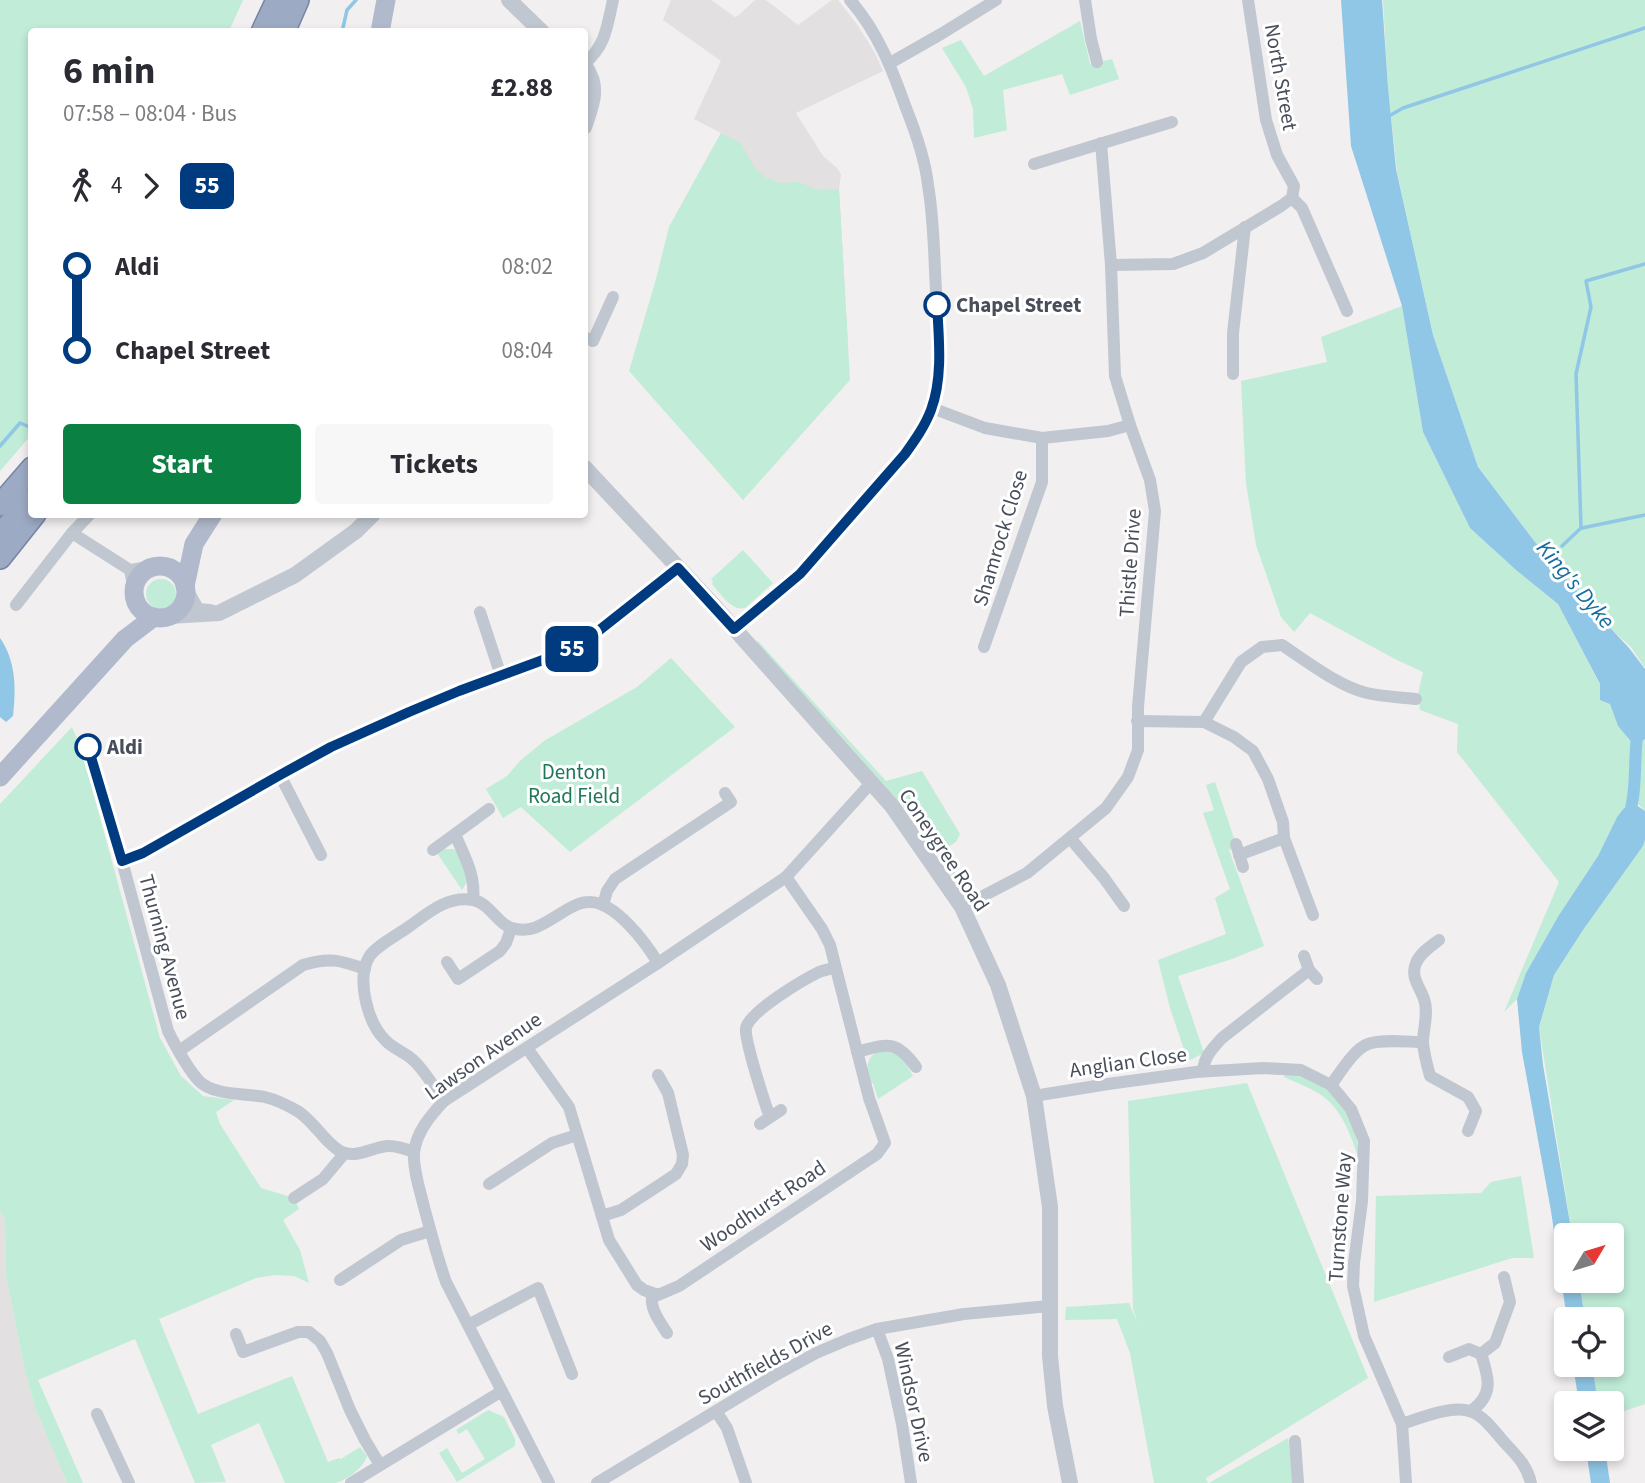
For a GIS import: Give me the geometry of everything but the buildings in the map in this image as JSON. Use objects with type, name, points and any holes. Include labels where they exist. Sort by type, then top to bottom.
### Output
[{"type":"highway","points":[[264,28],[276,0]]},
{"type":"highway","points":[[286,28],[298,0]]},
{"type":"highway","points":[[0,505],[28,473]]},
{"type":"highway","points":[[0,534],[28,503]]},
{"type":"highway","points":[[0,558],[32,518]]},
{"type":"main road","points":[[381,28],[386,0]]},
{"type":"main road","points":[[0,777],[125,639],[162,617],[176,612],[182,606],[194,544],[211,518]]},
{"type":"main road","points":[[125,639],[140,575],[194,544]]},
{"type":"main road","points":[[158,566],[169,567],[176,572],[182,578],[186,589]]},
{"type":"main road","points":[[134,593],[140,609],[162,617]]},
{"type":"street","points":[[509,0],[538,28]]},
{"type":"street","points":[[588,61],[597,52],[602,41],[613,0]]},
{"type":"street","points":[[734,629],[800,574],[905,454],[932,408],[939,371],[929,186],[919,142],[890,63],[869,26],[850,0]]},
{"type":"street","points":[[890,63],[996,0]]},
{"type":"street","points":[[1085,0],[1097,62]]},
{"type":"street","name":"North Street","points":[[1248,0],[1266,120],[1278,155],[1294,186],[1292,198],[1302,208],[1347,311]]},
{"type":"street","points":[[588,71],[594,87],[588,114]]},
{"type":"street","points":[[1034,164],[1172,122]]},
{"type":"street","name":"Thistle Drive","points":[[962,907],[1027,873],[1106,807],[1128,777],[1138,750],[1155,512],[1150,480],[1115,376],[1111,265],[1101,143]]},
{"type":"street","points":[[1111,265],[1173,264],[1203,253],[1292,198]]},
{"type":"street","points":[[1233,374],[1234,333],[1245,228]]},
{"type":"street","points":[[588,339],[593,341],[614,297]]},
{"type":"street","points":[[932,408],[985,428],[1042,438],[1108,431],[1130,425]]},
{"type":"street","name":"Shamrock Close","points":[[985,647],[1042,482],[1042,438]]},
{"type":"street","name":"Coneygree Road","points":[[588,471],[892,806],[962,907],[998,985],[1034,1096],[1050,1208],[1050,1356],[1055,1406],[1070,1483]]},
{"type":"street","points":[[16,605],[86,518]]},
{"type":"street","points":[[162,617],[219,612],[295,575],[356,531],[369,518]]},
{"type":"street","points":[[72,533],[131,570],[158,566]]},
{"type":"street","points":[[122,861],[143,853],[331,747],[409,712],[586,642],[678,568]]},
{"type":"street","points":[[131,570],[134,593]]},
{"type":"street","points":[[186,589],[197,611],[219,612]]},
{"type":"street","points":[[480,612],[501,676]]},
{"type":"street","points":[[1204,722],[1241,662],[1262,647],[1282,645],[1336,680],[1365,693],[1416,699]]},
{"type":"street","points":[[1138,721],[1204,722],[1234,737],[1253,751],[1268,779],[1283,822],[1283,838],[1313,915]]},
{"type":"street","name":"Thurning Avenue","points":[[88,747],[168,1031],[179,1051],[199,1081],[211,1089],[281,1102],[300,1112],[332,1146],[344,1154]]},
{"type":"street","points":[[280,775],[321,855]]},
{"type":"street","name":"Lawson Avenue","points":[[414,1152],[421,1131],[431,1114],[444,1101],[786,877],[871,783]]},
{"type":"street","points":[[603,905],[607,891],[615,879],[731,803],[725,793]]},
{"type":"street","points":[[433,850],[489,808]]},
{"type":"street","points":[[454,834],[472,873],[473,900]]},
{"type":"street","points":[[1070,838],[1124,906]]},
{"type":"street","points":[[1239,855],[1283,838]]},
{"type":"street","name":"Woodhurst Road","points":[[652,1294],[659,1295],[679,1286],[877,1154],[885,1143],[869,1098],[830,945],[786,877]]},
{"type":"street","points":[[444,1101],[417,1063],[386,1041],[374,1027],[367,1007],[364,983],[370,955],[439,905],[454,899],[473,900],[483,903],[511,929],[525,930],[538,927],[577,904],[589,902],[603,905],[633,929],[658,963]]},
{"type":"street","points":[[447,962],[458,979],[500,951],[511,929]]},
{"type":"street","points":[[1439,940],[1423,953],[1416,963],[1414,974],[1425,1001],[1426,1024],[1423,1042],[1430,1076],[1468,1097],[1476,1111],[1468,1131]]},
{"type":"street","name":"Anglian Close","points":[[1034,1096],[1203,1071],[1204,1062],[1222,1038],[1313,975],[1304,956]]},
{"type":"street","points":[[179,1051],[303,965],[320,960],[365,969]]},
{"type":"street","points":[[770,1117],[748,1042],[747,1026],[756,1012],[781,995],[821,971],[835,968]]},
{"type":"street","points":[[1331,1085],[1357,1052],[1368,1044],[1423,1042]]},
{"type":"street","points":[[857,1052],[893,1045],[908,1055],[916,1067]]},
{"type":"street","points":[[527,1048],[569,1107],[608,1240],[637,1285],[652,1294],[653,1311],[667,1333]]},
{"type":"street","name":"Turnstone Way","points":[[1203,1071],[1263,1068],[1301,1070],[1331,1085],[1351,1109],[1364,1141],[1362,1201],[1353,1263],[1353,1286],[1364,1336],[1402,1424],[1406,1483]]},
{"type":"street","points":[[602,1216],[621,1210],[676,1174],[682,1164],[683,1155],[668,1093],[659,1075]]},
{"type":"street","points":[[489,1184],[552,1143],[577,1135]]},
{"type":"street","points":[[294,1198],[323,1179],[344,1154],[389,1146],[414,1152],[416,1175],[446,1282],[549,1483]]},
{"type":"street","points":[[498,1160],[506,1173]]},
{"type":"street","points":[[340,1280],[401,1240],[430,1231]]},
{"type":"street","points":[[1481,1354],[1496,1342],[1510,1302],[1504,1278]]},
{"type":"street","points":[[468,1325],[538,1287],[572,1374]]},
{"type":"street","name":"Southfields Drive","points":[[597,1483],[774,1376],[849,1339],[877,1329],[964,1314],[1049,1306]]},
{"type":"street","name":"Windsor Drive","points":[[877,1329],[888,1359],[911,1483]]},
{"type":"street","points":[[236,1334],[243,1352],[298,1332],[309,1332],[320,1341],[355,1420],[380,1465]]},
{"type":"street","points":[[1449,1357],[1469,1349],[1481,1354],[1489,1384],[1482,1403],[1471,1411]]},
{"type":"street","points":[[351,1483],[502,1391]]},
{"type":"street","points":[[1402,1424],[1455,1409],[1471,1411],[1486,1422],[1520,1459],[1531,1483]]},
{"type":"street","points":[[716,1411],[727,1428],[746,1483]]},
{"type":"street","points":[[97,1413],[129,1483]]},
{"type":"street","points":[[1295,1441],[1298,1483]]},
{"type":"shaded area","points":[[671,0],[711,0],[735,17],[755,0],[766,0],[798,25],[832,0],[838,0],[874,51],[883,71],[796,113],[823,156],[841,175],[839,189],[848,343],[669,227],[721,133],[694,119],[721,61],[663,20]]},
{"type":"shaded area","points":[[0,1212],[5,1219],[6,1275],[24,1366],[35,1408],[67,1483],[0,1483]]},
{"type":"green space","points":[[0,0],[243,0],[230,28],[28,28],[28,438],[0,471]]},
{"type":"green space","points":[[1383,0],[1645,0],[1645,668],[1631,647],[1613,631],[1535,542],[1478,467],[1433,335],[1397,172]]},
{"type":"green space","points":[[1080,21],[1090,64],[1112,59],[1119,79],[1070,95],[1062,74],[1003,90],[1007,130],[974,138],[973,109],[966,87],[942,48],[961,40],[984,76]]},
{"type":"green space","points":[[721,133],[741,143],[754,167],[765,177],[780,183],[799,182],[817,190],[839,189],[850,380],[743,500],[629,371],[669,227]]},
{"type":"green space","points":[[1402,306],[1423,432],[1470,528],[1558,604],[1610,704],[1618,726],[1636,746],[1645,739],[1645,811],[1638,804],[1626,805],[1617,817],[1598,856],[1559,915],[1526,973],[1517,999],[1504,1012],[1559,882],[1457,752],[1458,724],[1420,710],[1418,694],[1423,672],[1310,613],[1294,632],[1281,617],[1256,545],[1246,483],[1241,381],[1327,362],[1321,337]]},
{"type":"green space","points":[[743,550],[773,583],[745,608],[740,608],[727,601],[712,584],[711,579]]},
{"type":"green space","points":[[161,579],[172,583],[176,594],[172,605],[161,609],[150,605],[146,594],[150,583]]},
{"type":"green space","points":[[758,641],[886,781],[922,771],[960,834],[956,842],[943,850],[962,885],[958,887],[907,811],[755,643]]},
{"type":"green space","name":"Denton Road Field","points":[[671,658],[735,727],[570,852],[521,807],[503,818],[486,789],[507,776],[544,741],[637,687]]},
{"type":"green space","points":[[72,727],[81,748],[160,1038],[181,1076],[203,1096],[234,1100],[216,1112],[220,1124],[261,1188],[294,1198],[299,1209],[283,1220],[300,1250],[309,1283],[294,1276],[256,1278],[159,1319],[198,1414],[292,1376],[328,1462],[341,1459],[360,1447],[367,1456],[358,1469],[339,1482],[285,1483],[259,1423],[211,1445],[226,1482],[195,1483],[135,1339],[38,1380],[83,1483],[67,1483],[35,1408],[6,1275],[5,1219],[0,1212],[0,804]]},
{"type":"green space","points":[[1215,782],[1237,847],[1229,850],[1264,946],[1178,976],[1204,1053],[1188,1061],[1170,1008],[1158,960],[1226,934],[1215,898],[1230,889],[1203,813],[1214,810],[1206,785]]},
{"type":"green space","points":[[1645,840],[1645,1404],[1624,1411],[1624,1391],[1596,1391],[1594,1377],[1624,1377],[1624,1307],[1583,1307],[1581,1293],[1624,1293],[1624,1223],[1570,1223],[1539,1027],[1554,975]]},
{"type":"green space","points":[[444,849],[458,851],[468,880],[462,890],[437,853]]},
{"type":"green space","points":[[881,1050],[901,1055],[913,1076],[878,1099],[873,1083],[869,1082],[868,1067],[872,1056]]},
{"type":"green space","points":[[1286,1071],[1316,1082],[1329,1090],[1339,1101],[1354,1127],[1359,1159],[1341,1117],[1331,1103],[1309,1088],[1284,1077]]},
{"type":"green space","points":[[1247,1083],[1368,1378],[1206,1478],[1208,1483],[1154,1483],[1130,1353],[1117,1319],[1065,1320],[1066,1307],[1129,1303],[1138,1324],[1133,1309],[1128,1101]]},
{"type":"green space","points":[[1521,1176],[1534,1258],[1512,1258],[1374,1302],[1376,1196],[1481,1193],[1491,1182]]},
{"type":"green space","points":[[488,1410],[504,1417],[515,1439],[515,1446],[457,1482],[439,1453],[447,1448],[462,1473],[485,1459],[467,1429],[459,1434],[456,1430]]},
{"type":"green space","points":[[1288,1438],[1294,1483],[1209,1483]]},
{"type":"water","points":[[1341,0],[1382,0],[1396,169],[1433,335],[1478,467],[1535,542],[1645,669],[1645,739],[1635,746],[1618,726],[1610,704],[1600,700],[1600,684],[1558,604],[1470,528],[1423,432],[1402,306],[1351,146]]},
{"type":"water","points":[[0,638],[12,665],[14,685],[13,716],[6,722],[0,717]]},
{"type":"water","points":[[1633,803],[1645,811],[1643,846],[1554,975],[1539,1027],[1570,1223],[1554,1223],[1554,1231],[1522,1052],[1517,999],[1526,973],[1559,915],[1598,856],[1624,808]]},
{"type":"water","points":[[1563,1293],[1581,1293],[1583,1307],[1565,1307]]},
{"type":"water","points":[[1575,1377],[1594,1377],[1596,1391],[1577,1391]]},
{"type":"water","points":[[1588,1461],[1607,1461],[1610,1483],[1591,1483]]},
{"type":"waterway","points":[[343,28],[347,10],[356,0]]},
{"type":"waterway","points":[[1389,116],[1403,108],[1645,28]]},
{"type":"waterway","points":[[1562,546],[1581,528],[1576,374],[1591,307],[1586,281],[1645,264]]},
{"type":"waterway","points":[[0,446],[20,423],[28,426]]},
{"type":"waterway","points":[[1582,528],[1645,515]]},
{"type":"waterway","name":"King's Dyke","points":[[1628,819],[1633,797],[1638,729]]},
{"type":"bus line","name":"55","points":[[88,747],[122,861],[143,853],[331,747],[459,691],[578,647],[678,568],[734,629],[800,574],[905,454],[920,432],[932,408],[939,371],[937,305]]},
{"type":"place","name":"Chapel Street","points":[[937,305]]},
{"type":"place","name":"Aldi","points":[[88,747]]}]
